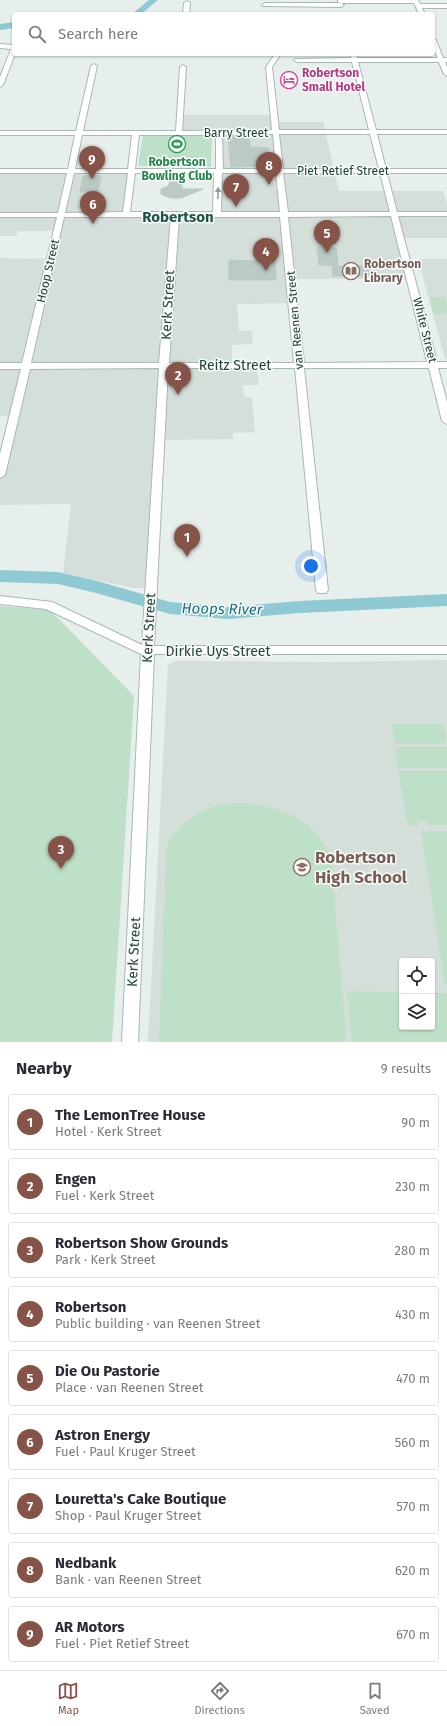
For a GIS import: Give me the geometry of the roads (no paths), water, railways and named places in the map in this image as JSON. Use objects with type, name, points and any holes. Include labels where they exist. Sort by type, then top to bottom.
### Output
[{"type":"street","points":[[186,12],[187,3]]},
{"type":"street","points":[[418,3],[421,12]]},
{"type":"street","points":[[264,6],[418,3],[447,6]]},
{"type":"street","points":[[435,44],[444,60],[447,74]]},
{"type":"street","points":[[0,46],[12,49]]},
{"type":"street","points":[[0,85],[12,54]]},
{"type":"street","name":"van Reenen Street","points":[[277,56],[269,67],[322,590]]},
{"type":"street","points":[[297,60],[354,57],[444,60]]},
{"type":"street","name":"White Street","points":[[354,57],[434,365],[447,421]]},
{"type":"street","name":"Hoop Street","points":[[0,475],[80,133],[94,66]]},
{"type":"street","points":[[179,133],[183,67]]},
{"type":"street","name":"Barry Street","points":[[0,133],[447,132]]},
{"type":"street","points":[[126,215],[130,171],[136,133]]},
{"type":"street","points":[[217,215],[219,133]]},
{"type":"street","name":"Piet Retief Street","points":[[0,171],[447,171]]},
{"type":"street","points":[[0,215],[447,214]]},
{"type":"street","name":"Kerk Street","points":[[130,1042],[149,651],[149,614],[161,393],[175,215]]},
{"type":"street","name":"Reitz Street","points":[[0,366],[299,364],[447,365]]},
{"type":"street","name":"Dirkie Uys Street","points":[[0,600],[48,605],[137,649],[149,651],[447,650]]},
{"type":"waterway","points":[[139,12],[154,0]]},
{"type":"waterway","points":[[0,27],[12,25]]},
{"type":"waterway","name":"Hoops River","points":[[0,576],[58,578],[97,587],[170,608],[228,613],[300,607],[447,600]]},
{"type":"place","name":"Robertson Small Hotel","points":[[289,80]]},
{"type":"place","name":"Robertson Bowling Club","points":[[177,144]]},
{"type":"place","name":"AR Motors","points":[[92,179]]},
{"type":"place","name":"Nedbank","points":[[269,185]]},
{"type":"place","name":"Louretta's Cake Boutique","points":[[236,207]]},
{"type":"place","name":"Astron Energy","points":[[93,224]]},
{"type":"place","name":"Die Ou Pastorie","points":[[327,253]]},
{"type":"place","name":"Robertson","points":[[266,271]]},
{"type":"place","name":"Robertson Library","points":[[351,271]]},
{"type":"place","name":"Engen","points":[[178,395]]},
{"type":"place","name":"The LemonTree House","points":[[187,557]]},
{"type":"place","name":"Robertson High School","points":[[302,867]]},
{"type":"place","name":"Robertson Show Grounds","points":[[61,869]]},
{"type":"district","name":"Robertson","points":[[178,217]]}]
